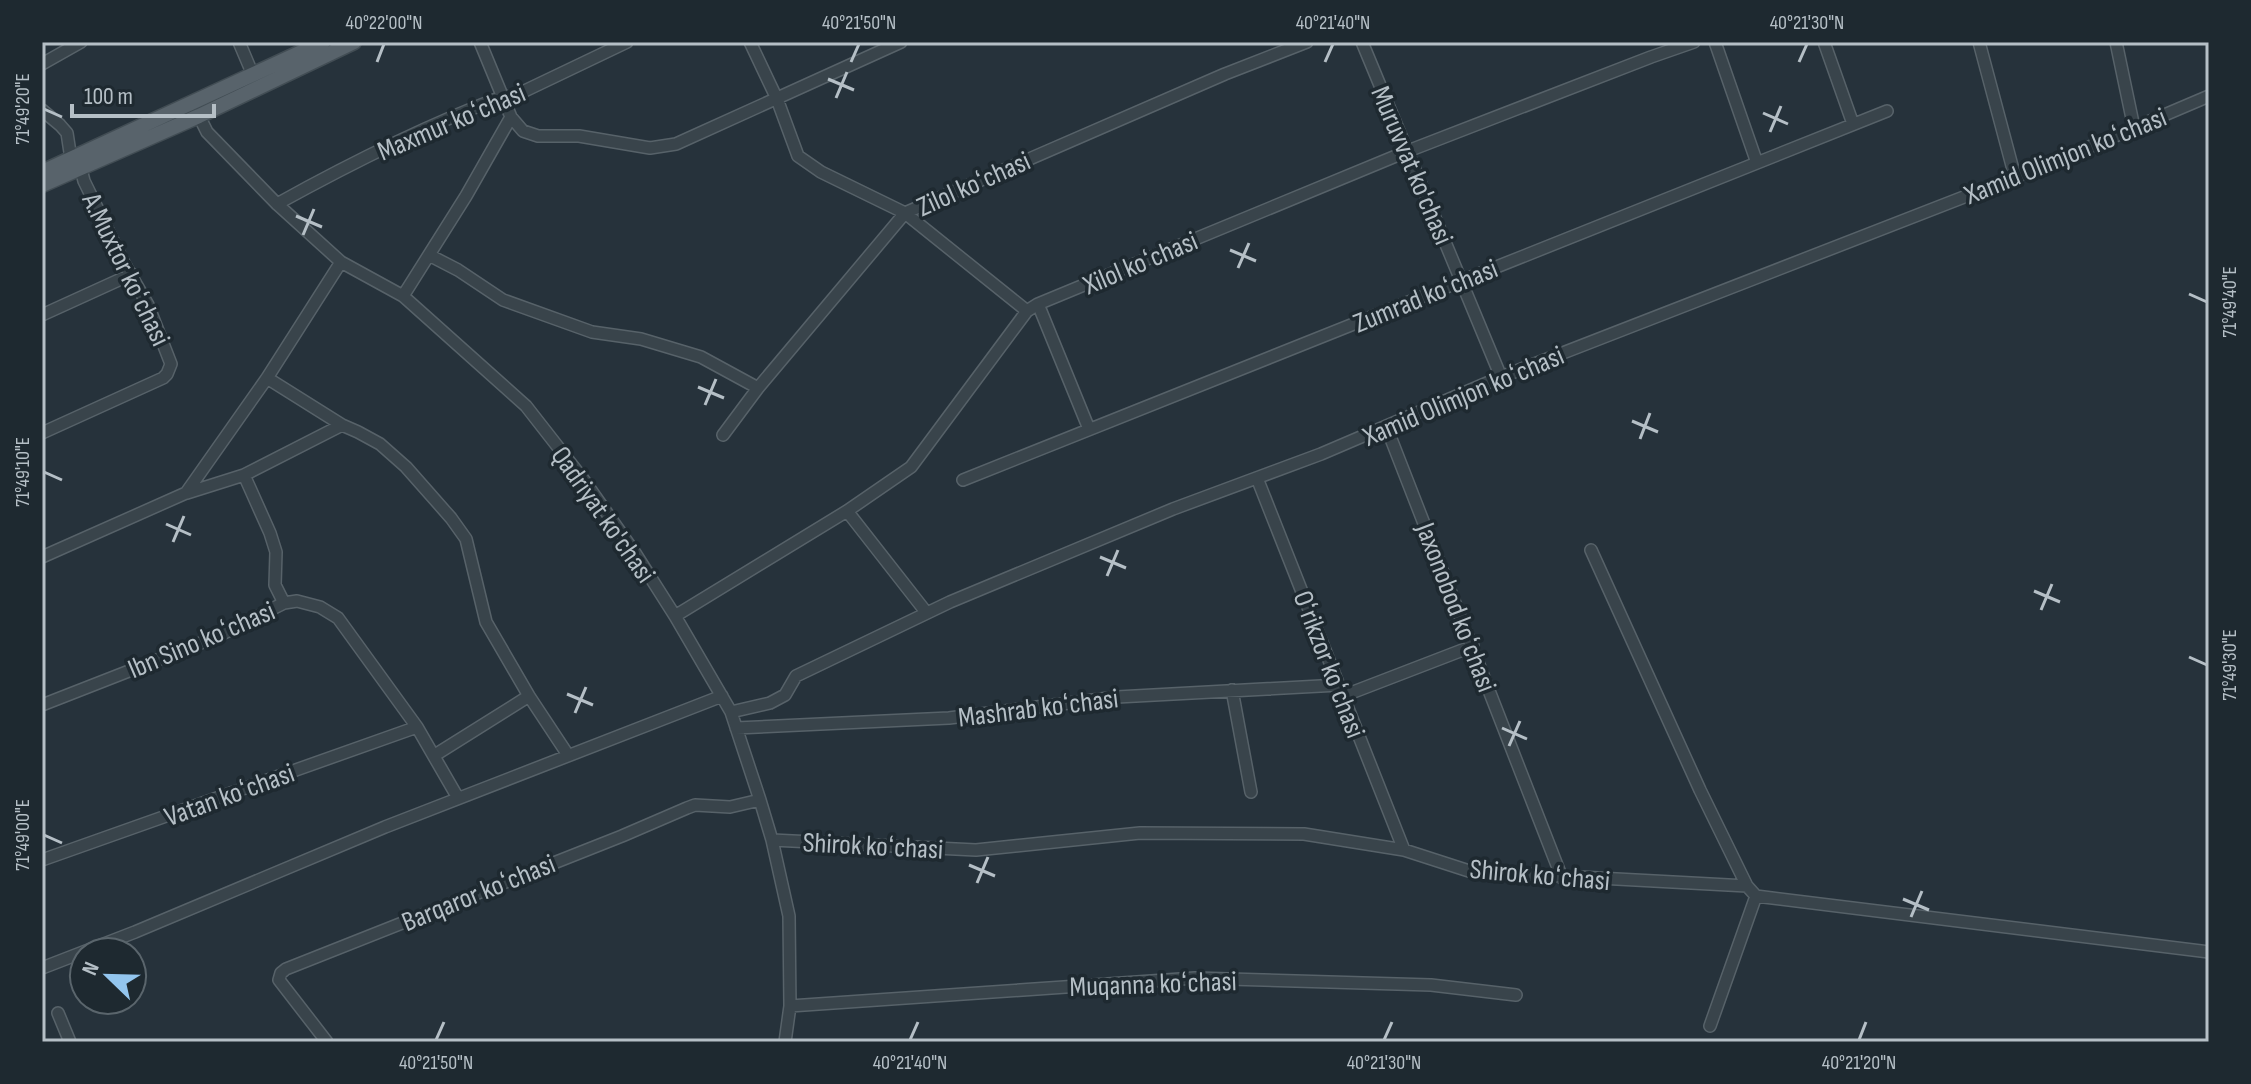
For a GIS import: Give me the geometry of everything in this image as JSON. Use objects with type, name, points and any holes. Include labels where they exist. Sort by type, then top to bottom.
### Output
[{"type":"main road","points":[[42,185],[76,164],[323,42]]},
{"type":"main road","points":[[42,172],[76,164],[199,116],[354,42]]},
{"type":"street","points":[[42,64],[81,42]]},
{"type":"street","points":[[239,42],[253,75]]},
{"type":"street","points":[[480,42],[511,117],[523,131],[538,136],[579,136],[650,148],[676,144],[901,42]]},
{"type":"street","name":"Maxmur koʻchasi","points":[[277,204],[352,163],[445,119],[504,96],[512,97],[627,42]]},
{"type":"street","points":[[750,42],[777,99],[798,156],[821,172],[905,213],[1032,308],[1089,429]]},
{"type":"street","name":"Zilol koʻchasi","points":[[723,435],[758,388],[905,213],[1225,74],[1307,42]]},
{"type":"street","name":"Muruvvat ko'chasi","points":[[1362,42],[1501,377]]},
{"type":"street","name":"Xilol koʻchasi","points":[[1032,308],[1408,151],[1694,42]]},
{"type":"street","points":[[1715,42],[1757,163]]},
{"type":"street","points":[[1824,42],[1853,124]]},
{"type":"street","points":[[1979,42],[2015,177]]},
{"type":"street","points":[[2116,42],[2134,128]]},
{"type":"street","name":"Xamid Olimjon koʻchasi","points":[[731,712],[770,703],[785,695],[796,676],[926,612],[1173,509],[1321,454],[1501,377],[2015,177],[2209,96]]},
{"type":"street","name":"A.Muxtor koʻchasi","points":[[42,110],[67,133],[76,164],[148,305],[171,364],[163,378],[42,433]]},
{"type":"street","name":"Zumrad koʻchasi","points":[[963,480],[1887,111]]},
{"type":"street","name":"Qadriyat ko'chasi","points":[[199,116],[207,132],[277,204],[341,262],[403,296],[526,406],[583,479],[675,616],[731,712],[772,840],[789,916],[790,1006],[785,1042]]},
{"type":"street","points":[[403,296],[511,117]]},
{"type":"street","points":[[429,255],[503,300],[592,332],[641,339],[701,357],[758,388]]},
{"type":"street","points":[[186,493],[267,378],[341,262]]},
{"type":"street","points":[[42,315],[132,274]]},
{"type":"street","points":[[675,616],[847,511],[911,467],[1032,308]]},
{"type":"street","points":[[267,378],[342,425],[370,437],[406,467],[460,530],[466,539],[486,622],[568,755]]},
{"type":"street","points":[[42,557],[186,493],[244,475],[342,425]]},
{"type":"street","name":"Jaxonobod koʻchasi","points":[[1386,426],[1562,878]]},
{"type":"street","points":[[244,475],[276,552],[275,585],[284,603]]},
{"type":"street","name":"Oʻrikzor koʻchasi","points":[[1257,478],[1404,850]]},
{"type":"street","points":[[847,511],[926,612]]},
{"type":"street","points":[[1591,550],[1700,790],[1747,886],[1756,896],[2209,952]]},
{"type":"street","name":"Ibn Sino koʻchasi","points":[[42,705],[216,637],[284,603],[297,601],[320,607],[338,618],[417,727],[458,798]]},
{"type":"street","name":"Mashrab koʻchasi","points":[[736,728],[949,718],[1117,697],[1232,690],[1341,691],[1473,646]]},
{"type":"street","points":[[1232,690],[1251,792]]},
{"type":"street","points":[[435,755],[529,696]]},
{"type":"street","points":[[42,968],[458,798],[722,696]]},
{"type":"street","name":"Vatan koʻchasi","points":[[42,860],[417,727]]},
{"type":"street","name":"Barqaror koʻchasi","points":[[327,1042],[279,980],[286,969],[695,805],[730,807],[760,800]]},
{"type":"street","name":"Shirok koʻchasi","points":[[772,840],[976,850],[1140,833],[1304,834],[1404,850],[1469,871],[1747,886]]},
{"type":"street","points":[[1710,1026],[1756,896]]},
{"type":"street","name":"Muqanna koʻchasi","points":[[790,1006],[1195,978],[1431,985],[1516,995]]},
{"type":"street","points":[[58,1013],[70,1042]]}]
